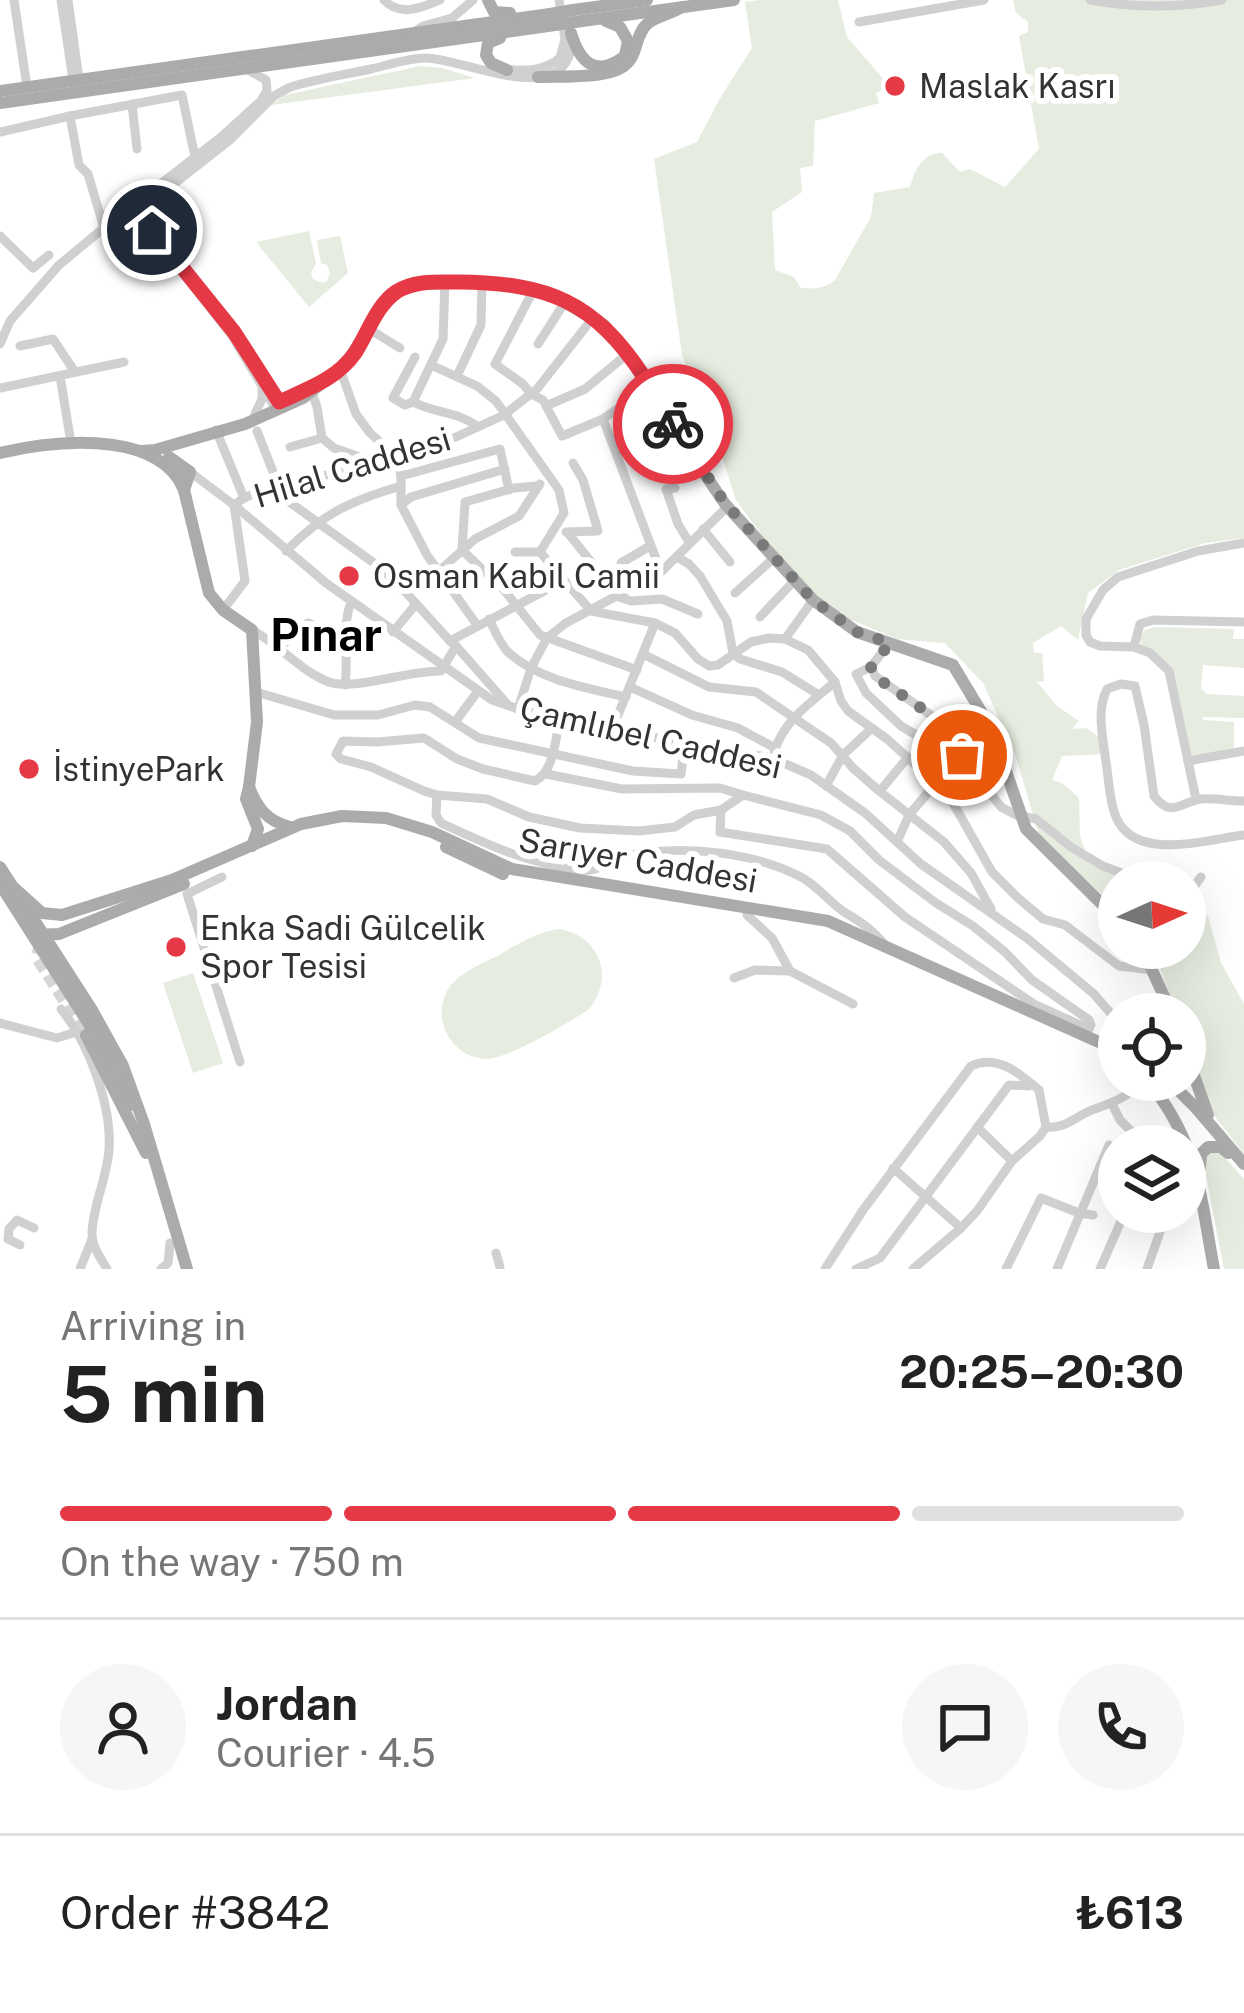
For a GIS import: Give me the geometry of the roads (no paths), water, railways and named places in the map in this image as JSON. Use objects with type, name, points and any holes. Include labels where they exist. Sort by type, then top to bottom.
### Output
[{"type":"main road","points":[[488,0],[498,13],[553,19]]},
{"type":"main road","points":[[0,103],[522,29],[569,13],[647,0]]},
{"type":"main road","points":[[593,20],[734,0]]},
{"type":"main road","points":[[538,76],[620,69],[634,55],[647,24],[682,8]]},
{"type":"main road","points":[[569,13],[612,22],[626,35],[628,47],[621,59],[609,65],[587,63],[577,52],[569,13]]},
{"type":"main road","points":[[0,91],[535,16]]},
{"type":"main road","points":[[507,70],[488,60],[486,47],[522,29]]},
{"type":"main road","points":[[0,453],[71,443],[114,446],[165,458],[255,414],[303,398],[353,355],[385,302],[401,289],[428,282],[534,289],[592,319],[627,354],[728,506],[813,600],[857,632],[946,661],[960,673],[991,728],[1030,835],[1098,901]]},
{"type":"main road","points":[[627,354],[674,426]]},
{"type":"main road","points":[[223,428],[278,406]]},
{"type":"main road","points":[[71,443],[100,439],[165,458],[184,477],[209,592],[223,610],[252,629],[256,722],[246,799],[258,830],[252,846]]},
{"type":"main road","points":[[249,787],[264,814],[291,827]]},
{"type":"main road","name":"Sarıyer Caddesi","points":[[72,912],[172,880],[291,827],[342,816],[386,818],[432,832],[512,869],[844,925],[1098,1045]]},
{"type":"main road","name":"Sarıyer Caddesi","points":[[39,936],[64,931],[300,833],[352,823],[400,829],[509,876],[813,925],[844,925],[1098,1040]]},
{"type":"main road","points":[[0,867],[39,936],[73,980]]},
{"type":"main road","points":[[82,1023],[61,949],[64,931],[75,921],[172,880]]},
{"type":"main road","points":[[7,886],[42,913],[72,912]]},
{"type":"main road","points":[[64,931],[57,931],[57,924],[72,912]]},
{"type":"main road","points":[[39,936],[146,1153],[170,1243],[187,1267]]},
{"type":"main road","points":[[1153,970],[1163,993]]},
{"type":"main road","points":[[82,1023],[91,1017],[103,1029],[132,1087],[187,1267]]},
{"type":"main road","points":[[1190,1101],[1244,1164]]},
{"type":"main road","points":[[1204,1101],[1213,1127]]},
{"type":"main road","points":[[1206,1149],[1221,1147],[1244,1164]]},
{"type":"main road","points":[[1206,1220],[1215,1267]]},
{"type":"street","points":[[14,0],[26,87]]},
{"type":"street","points":[[384,0],[391,7],[408,10],[440,0]]},
{"type":"street","points":[[454,0],[457,14]]},
{"type":"street","points":[[414,33],[422,26],[444,22],[473,0]]},
{"type":"street","points":[[859,22],[984,0]]},
{"type":"street","points":[[1090,0],[1152,6],[1222,0]]},
{"type":"street","points":[[67,1],[76,80]]},
{"type":"street","points":[[140,210],[276,87],[422,53],[507,70],[536,70],[560,58],[569,13]]},
{"type":"street","points":[[0,344],[10,321],[59,265],[230,140],[274,96],[288,88],[427,58],[505,76],[552,73],[566,63],[571,50],[569,13]]},
{"type":"street","points":[[243,69],[266,80],[262,99]]},
{"type":"street","points":[[0,132],[182,95],[195,157]]},
{"type":"street","points":[[132,104],[137,149]]},
{"type":"street","points":[[70,116],[80,165],[88,174],[104,229]]},
{"type":"street","points":[[140,210],[278,406]]},
{"type":"street","points":[[152,230],[234,332],[278,406]]},
{"type":"street","points":[[0,236],[34,268],[49,255]]},
{"type":"street","points":[[415,357],[393,398],[405,405],[413,402],[442,339],[445,282]]},
{"type":"street","points":[[457,376],[481,326],[482,283]]},
{"type":"street","points":[[534,289],[495,364],[543,400],[562,436],[603,419],[646,389]]},
{"type":"street","points":[[538,344],[565,302]]},
{"type":"street","name":"Hilal Caddesi","points":[[239,501],[398,458],[503,415],[532,394],[592,319]]},
{"type":"street","points":[[369,329],[400,348]]},
{"type":"street","points":[[20,346],[52,339],[75,373]]},
{"type":"street","points":[[546,406],[585,388],[627,354]]},
{"type":"street","points":[[0,388],[124,362]]},
{"type":"street","points":[[431,365],[477,386],[496,401],[559,490],[564,513],[540,552]]},
{"type":"street","points":[[340,369],[356,414],[398,458],[401,505],[438,572],[477,626]]},
{"type":"street","points":[[60,376],[71,443]]},
{"type":"street","points":[[255,414],[262,400],[262,384]]},
{"type":"street","points":[[311,390],[322,438],[334,448],[375,462]]},
{"type":"street","points":[[413,402],[483,425],[500,449],[509,490]]},
{"type":"street","points":[[603,419],[661,572]]},
{"type":"street","points":[[223,428],[239,501],[245,581],[223,610]]},
{"type":"street","points":[[257,431],[273,489],[401,587],[513,707],[547,638],[661,572],[728,506]]},
{"type":"street","points":[[290,447],[322,438]]},
{"type":"street","points":[[638,449],[683,442]]},
{"type":"street","points":[[286,551],[339,508],[401,481],[500,449]]},
{"type":"street","points":[[568,532],[598,531],[573,463]]},
{"type":"street","points":[[401,505],[411,497],[505,469]]},
{"type":"street","name":"Çamlıbel Caddesi","points":[[184,477],[239,501],[286,551],[478,691],[513,707],[612,730],[773,753],[857,808],[921,864],[993,914],[1098,999]]},
{"type":"street","points":[[465,502],[536,486],[550,478]]},
{"type":"street","points":[[462,482],[462,550]]},
{"type":"street","points":[[438,572],[475,539],[519,516],[536,486]]},
{"type":"street","points":[[675,488],[666,489],[689,542]]},
{"type":"street","points":[[556,526],[568,532],[620,596],[632,601],[662,599],[698,614]]},
{"type":"street","points":[[703,529],[730,562]]},
{"type":"street","points":[[1196,799],[1169,670],[1156,657],[1134,647],[1090,642],[1085,635],[1086,619],[1103,590],[1118,577],[1198,551],[1244,543]]},
{"type":"street","points":[[621,563],[650,546]]},
{"type":"street","points":[[462,550],[505,590],[540,635],[637,670]]},
{"type":"street","points":[[515,552],[540,552],[591,610],[655,623],[675,633],[709,666],[751,642],[784,639],[808,650],[835,682],[848,712],[949,794],[992,872],[1018,898],[1042,919],[1065,925],[1119,966],[1153,970]]},
{"type":"street","points":[[677,557],[700,576],[727,621],[733,653],[782,672],[819,695]]},
{"type":"street","points":[[735,593],[774,558]]},
{"type":"street","points":[[252,629],[328,682],[345,685],[440,671],[453,644],[546,590],[561,575]]},
{"type":"street","points":[[760,616],[794,581]]},
{"type":"street","points":[[784,639],[813,600]]},
{"type":"street","points":[[345,685],[344,633],[351,602]]},
{"type":"street","points":[[393,632],[416,604]]},
{"type":"street","points":[[489,619],[505,650],[531,668],[577,685],[628,692],[738,728],[773,753],[793,717],[835,682]]},
{"type":"street","points":[[1134,647],[1140,624],[1153,620],[1244,622]]},
{"type":"street","points":[[280,647],[308,623],[344,633]]},
{"type":"street","points":[[612,730],[655,623]]},
{"type":"street","points":[[890,643],[871,667],[856,674],[866,692],[901,726],[934,746],[962,755],[1001,807],[1036,819],[1098,863]]},
{"type":"street","points":[[643,654],[709,687],[756,692],[831,742],[878,790],[944,842],[971,873],[993,914]]},
{"type":"street","points":[[871,667],[874,676],[942,722],[951,735],[948,748]]},
{"type":"street","points":[[1244,801],[1196,799],[1174,808],[1158,802],[1135,686],[1107,689],[1101,713],[1117,821],[1144,842],[1164,846],[1244,835]]},
{"type":"street","points":[[455,722],[478,691]]},
{"type":"street","points":[[256,692],[334,715],[379,716],[415,705],[430,706],[479,738],[633,771],[682,774],[685,743]]},
{"type":"street","points":[[560,718],[546,774],[535,781],[457,759],[424,738],[343,741],[337,757],[412,779],[437,795],[487,799],[530,817],[580,828],[639,831],[675,827],[694,815],[721,810],[743,795]]},
{"type":"street","points":[[826,786],[842,755],[872,728]]},
{"type":"street","points":[[1188,761],[1244,752]]},
{"type":"street","points":[[857,808],[908,757]]},
{"type":"street","points":[[667,788],[668,773]]},
{"type":"street","points":[[546,774],[622,789],[720,788],[821,815],[850,831],[880,860],[1005,952],[1032,980],[1089,1021],[1087,1032],[1034,1004],[905,917],[827,849],[721,832],[721,810]]},
{"type":"street","points":[[897,842],[909,815],[937,783]]},
{"type":"street","points":[[437,795],[436,815],[441,823],[514,856],[585,872],[634,854],[679,850],[766,862],[806,879],[844,925]]},
{"type":"street","points":[[222,878],[188,894],[240,1062]]},
{"type":"street","points":[[956,915],[967,896]]},
{"type":"street","points":[[747,914],[772,938],[790,971]]},
{"type":"street","points":[[734,978],[755,970],[790,971],[854,1004]]},
{"type":"street","points":[[61,1009],[82,1023],[110,1116],[109,1154],[92,1239],[80,1269]]},
{"type":"street","points":[[0,1023],[57,1038],[82,1023]]},
{"type":"street","points":[[825,1269],[893,1168],[971,1066],[995,1061],[1019,1072],[1039,1090],[1046,1126]]},
{"type":"street","points":[[856,1269],[880,1258],[1009,1085],[1039,1090]]},
{"type":"street","points":[[917,1268],[962,1228],[1012,1161],[1046,1126],[1067,1125],[1117,1101]]},
{"type":"street","points":[[1112,1104],[1125,1125]]},
{"type":"street","points":[[976,1127],[1012,1161]]},
{"type":"street","points":[[893,1168],[962,1228]]},
{"type":"street","points":[[1057,1269],[1098,1168]]},
{"type":"street","points":[[1006,1269],[1041,1198],[1093,1215]]},
{"type":"street","points":[[20,1245],[8,1239],[9,1229],[17,1220],[34,1228]]},
{"type":"street","points":[[1100,1269],[1116,1233]]},
{"type":"street","points":[[1147,1269],[1160,1233]]},
{"type":"street","points":[[92,1239],[107,1269]]},
{"type":"street","points":[[161,1269],[168,1263],[170,1243]]},
{"type":"street","points":[[496,1253],[500,1267]]},
{"type":"street","points":[[994,1269],[1011,1256]]},
{"type":"street","points":[[880,1258],[893,1269]]},
{"type":"tunnel","points":[[43,944],[37,958],[86,1035]]},
{"type":"place","name":"Maslak Kasrı","points":[[895,86]]},
{"type":"place","name":"Osman Kabil Camii","points":[[349,576]]},
{"type":"place","name":"İstinyePark","points":[[29,769]]},
{"type":"place","name":"Enka Sadi Gülcelik Spor Tesisi","points":[[176,947]]},
{"type":"district","name":"Pınar","points":[[326,635]]}]
